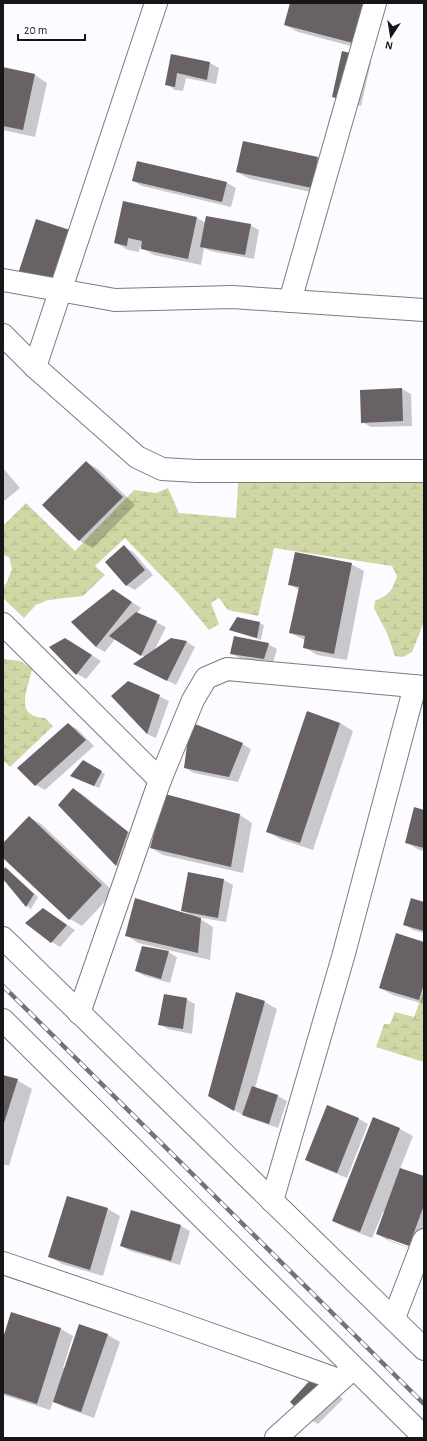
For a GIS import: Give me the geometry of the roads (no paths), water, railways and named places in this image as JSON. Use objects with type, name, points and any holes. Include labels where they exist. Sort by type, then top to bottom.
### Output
[{"type":"street","points":[[35,367],[156,3]]},
{"type":"street","points":[[290,301],[375,3]]},
{"type":"street","points":[[3,280],[115,300],[232,297],[424,310]]},
{"type":"street","points":[[3,335],[35,367],[137,458],[162,469],[197,471],[424,471]]},
{"type":"street","points":[[3,624],[160,780]]},
{"type":"street","points":[[79,1013],[160,780],[194,700],[206,678],[227,669],[419,686],[343,957],[272,1201]]},
{"type":"street","points":[[3,938],[394,1318],[424,1349]]},
{"type":"street","points":[[3,1020],[347,1374],[424,1437]]},
{"type":"street","points":[[394,1318],[424,1240]]},
{"type":"street","points":[[3,1263],[159,1316],[347,1374]]},
{"type":"street","points":[[276,1438],[347,1374]]},
{"type":"railway","points":[[3,986],[424,1404]]}]
